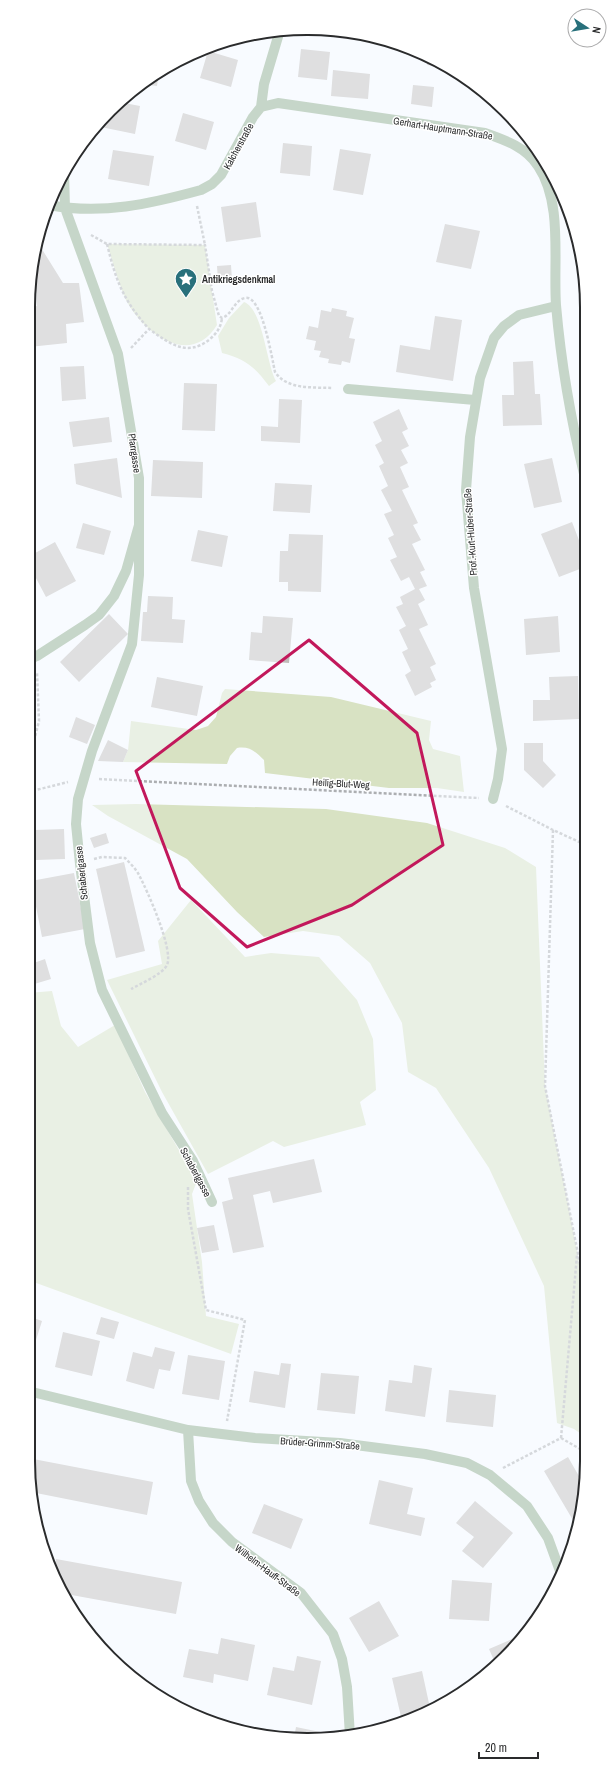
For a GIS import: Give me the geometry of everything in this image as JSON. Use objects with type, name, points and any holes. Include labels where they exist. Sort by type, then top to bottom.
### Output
[{"type":"street","name":"Kalcherstraße","points":[[55,206],[65,208],[123,208],[195,192],[212,184],[221,175],[253,117],[261,107],[264,84],[278,37]]},
{"type":"street","name":"Gerhart-Hauptmann-Straße","points":[[261,107],[278,102],[485,133],[513,143],[527,153],[538,165],[546,180],[552,200],[556,228],[554,262],[556,306],[572,425],[580,458]]},
{"type":"street","points":[[64,185],[65,208]]},
{"type":"street","name":"Pfarrgasse","points":[[35,656],[90,622],[114,596],[126,571],[140,525],[139,478],[118,354],[65,208]]},
{"type":"street","name":"Prof.-Kurt-Huber-Straße","points":[[493,799],[498,779],[502,750],[474,588],[466,490],[470,437],[485,358],[494,338],[504,326],[519,315],[556,306]]},
{"type":"street","points":[[348,389],[476,400]]},
{"type":"street","name":"Schaberlgasse","points":[[140,525],[139,575],[132,644],[92,750],[78,799],[76,824],[80,864],[90,943],[102,990],[162,1113],[193,1161],[212,1202]]},
{"type":"street","name":"Brüder-Grimm-Straße","points":[[35,1393],[188,1430],[255,1438],[340,1443],[425,1454],[467,1463],[490,1474],[527,1506],[540,1523],[548,1538],[558,1566]]},
{"type":"street","name":"Wilhelm-Hauff-Straße","points":[[188,1430],[191,1481],[199,1501],[212,1523],[232,1542],[301,1593],[333,1634],[342,1659],[347,1687],[350,1730]]},
{"type":"path","points":[[195,192],[216,311],[222,318]]},
{"type":"path","points":[[72,227],[107,244],[205,245]]},
{"type":"path","points":[[107,244],[117,282],[125,299],[149,329],[176,347],[192,348],[200,346],[215,334],[221,324],[222,318],[226,316],[239,300],[248,298],[256,304],[263,320],[275,372],[280,379],[290,384],[348,389]]},
{"type":"path","points":[[118,354],[128,351],[149,329]]},
{"type":"path","points":[[35,685],[39,721],[35,737]]},
{"type":"path","name":"Heilig-Blut-Weg","points":[[35,790],[85,778],[493,799],[580,842]]},
{"type":"path","points":[[553,830],[545,1086],[580,1265]]},
{"type":"path","points":[[80,864],[102,857],[125,858],[138,873],[158,919],[169,957],[167,966],[162,971],[131,989]]},
{"type":"path","points":[[187,1203],[206,1310],[245,1320],[224,1434]]},
{"type":"path","points":[[561,1438],[577,1250]]},
{"type":"path","points":[[561,1438],[580,1449]]},
{"type":"path","points":[[490,1474],[561,1438]]},
{"type":"highlighted area","points":[[309,640],[417,733],[443,845],[352,905],[247,947],[180,888],[136,771]]},
{"type":"green space","points":[[107,244],[205,245],[217,325],[206,338],[194,344],[181,345],[168,341],[155,334],[144,324],[126,300]]},
{"type":"green space","points":[[244,302],[256,315],[260,325],[276,381],[269,386],[254,368],[237,358],[222,353],[218,336],[229,318]]},
{"type":"green space","points":[[225,689],[331,697],[431,721],[429,740],[433,749],[460,756],[464,792],[437,788],[389,788],[265,773],[264,760],[255,752],[245,748],[237,748],[230,756],[227,764],[123,762],[128,750],[131,721],[196,730],[208,726],[216,717],[222,693]]},
{"type":"green space","points":[[136,804],[326,809],[427,823],[505,848],[536,867],[545,1086],[580,1271],[580,1433],[574,1429],[557,1423],[544,1286],[489,1168],[436,1088],[408,1072],[402,1023],[370,963],[339,936],[303,931],[264,937],[237,912],[187,859],[108,816],[92,805]]},
{"type":"green space","points":[[191,900],[245,957],[271,953],[319,957],[357,1000],[373,1039],[376,1090],[360,1102],[366,1125],[284,1147],[273,1141],[208,1174],[162,1092],[107,980],[162,964],[158,941]]},
{"type":"green space","points":[[52,991],[61,1026],[78,1047],[115,1025],[145,1092],[197,1181],[192,1194],[202,1262],[206,1316],[239,1324],[231,1354],[35,1283],[35,992]]},
{"type":"building","points":[[301,49],[330,52],[327,80],[298,77]]},
{"type":"building","points":[[212,52],[238,60],[231,87],[200,78],[207,54]]},
{"type":"building","points":[[333,70],[370,74],[368,99],[331,96]]},
{"type":"building","points":[[158,80],[157,86],[150,85]]},
{"type":"building","points":[[413,85],[434,87],[432,107],[411,104]]},
{"type":"building","points":[[127,104],[140,106],[135,134],[103,128]]},
{"type":"building","points":[[183,113],[214,122],[206,150],[175,141]]},
{"type":"building","points":[[283,143],[312,146],[310,176],[280,173]]},
{"type":"building","points":[[340,149],[371,154],[363,195],[333,190]]},
{"type":"building","points":[[113,150],[154,156],[149,186],[108,179]]},
{"type":"building","points":[[256,202],[261,237],[226,242],[221,207]]},
{"type":"building","points":[[445,224],[480,231],[471,269],[436,262]]},
{"type":"building","points":[[41,248],[63,283],[79,283],[84,322],[66,324],[67,343],[35,346],[35,308],[37,306],[37,272]]},
{"type":"building","points":[[231,265],[232,280],[218,281],[217,266]]},
{"type":"building","points":[[332,308],[347,311],[346,316],[354,318],[349,338],[355,339],[350,363],[342,361],[341,365],[328,363],[329,359],[319,357],[321,351],[314,350],[316,341],[306,339],[309,326],[318,328],[321,310],[331,312]]},
{"type":"building","points":[[435,316],[462,320],[453,381],[396,372],[400,345],[430,350]]},
{"type":"building","points":[[533,361],[535,394],[540,394],[542,425],[503,426],[502,395],[514,395],[513,362]]},
{"type":"building","points":[[84,366],[86,399],[62,401],[60,367]]},
{"type":"building","points":[[184,383],[217,384],[215,431],[182,430]]},
{"type":"building","points":[[279,399],[302,400],[300,443],[261,441],[261,426],[278,427]]},
{"type":"building","points":[[399,409],[408,429],[402,432],[409,446],[401,450],[408,463],[400,467],[409,487],[402,490],[418,523],[413,525],[421,540],[412,544],[425,570],[420,572],[427,586],[419,589],[425,600],[418,604],[428,625],[419,629],[436,664],[430,667],[436,680],[430,683],[432,687],[415,696],[405,675],[411,671],[402,652],[408,649],[399,630],[406,626],[396,607],[403,604],[400,597],[415,589],[409,577],[401,581],[390,560],[397,557],[388,538],[394,535],[384,514],[392,511],[381,490],[388,486],[379,466],[384,463],[375,445],[382,441],[373,422]]},
{"type":"building","points":[[109,417],[112,442],[73,447],[69,422]]},
{"type":"building","points":[[117,458],[122,498],[76,484],[74,464]]},
{"type":"building","points":[[552,458],[562,502],[534,508],[524,464]]},
{"type":"building","points":[[153,460],[203,462],[202,498],[151,496]]},
{"type":"building","points":[[275,483],[312,485],[310,513],[273,511]]},
{"type":"building","points":[[572,522],[580,543],[580,569],[559,577],[541,534]]},
{"type":"building","points":[[83,523],[111,531],[104,555],[76,548]]},
{"type":"building","points":[[198,530],[228,536],[222,567],[191,561]]},
{"type":"building","points":[[289,534],[323,535],[321,592],[288,591],[288,582],[279,582],[280,551],[288,551]]},
{"type":"building","points":[[55,542],[76,581],[46,597],[35,576],[35,553]]},
{"type":"building","points":[[148,596],[173,597],[172,619],[185,620],[183,643],[141,641],[143,612],[147,612]]},
{"type":"building","points":[[109,614],[128,634],[79,682],[60,662]]},
{"type":"building","points":[[263,616],[293,618],[289,663],[249,660],[251,632],[262,633]]},
{"type":"building","points":[[558,616],[560,652],[526,655],[524,619]]},
{"type":"building","points":[[578,676],[579,719],[533,721],[533,700],[550,700],[549,677]]},
{"type":"building","points":[[157,677],[203,686],[197,716],[151,707]]},
{"type":"building","points":[[76,717],[95,725],[87,744],[69,737]]},
{"type":"building","points":[[108,740],[128,750],[123,762],[98,761]]},
{"type":"building","points":[[524,743],[543,743],[543,761],[556,775],[543,788],[524,770]]},
{"type":"building","points":[[64,829],[65,859],[36,860],[35,830]]},
{"type":"building","points":[[106,833],[109,843],[94,848],[90,838]]},
{"type":"building","points":[[124,862],[145,951],[116,958],[96,869]]},
{"type":"building","points":[[74,873],[85,929],[42,937],[35,901],[35,880]]},
{"type":"building","points":[[45,959],[51,979],[35,984],[35,963]]},
{"type":"building","points":[[314,1159],[322,1192],[273,1203],[270,1191],[253,1195],[264,1247],[233,1253],[222,1202],[233,1199],[228,1178]]},
{"type":"building","points":[[214,1225],[219,1250],[202,1253],[197,1228]]},
{"type":"building","points":[[101,1317],[119,1322],[114,1339],[96,1334]]},
{"type":"building","points":[[35,1318],[42,1321],[35,1343]]},
{"type":"building","points":[[63,1332],[100,1341],[92,1376],[55,1367]]},
{"type":"building","points":[[155,1347],[175,1352],[170,1371],[159,1369],[154,1389],[126,1381],[133,1352],[152,1357]]},
{"type":"building","points":[[188,1355],[225,1361],[219,1400],[182,1394]]},
{"type":"building","points":[[281,1363],[291,1364],[285,1408],[249,1402],[254,1371],[279,1375]]},
{"type":"building","points":[[414,1365],[432,1368],[425,1417],[385,1411],[389,1380],[412,1383]]},
{"type":"building","points":[[321,1373],[359,1376],[355,1414],[317,1410]]},
{"type":"building","points":[[449,1390],[496,1395],[493,1427],[446,1422]]},
{"type":"building","points":[[568,1457],[579,1476],[578,1496],[573,1521],[544,1471]]},
{"type":"building","points":[[35,1459],[153,1482],[147,1515],[37,1493]]},
{"type":"building","points":[[379,1480],[413,1488],[407,1514],[425,1518],[421,1536],[369,1524]]},
{"type":"building","points":[[475,1501],[513,1533],[483,1568],[462,1551],[474,1537],[456,1523]]},
{"type":"building","points":[[264,1504],[303,1519],[291,1549],[252,1533]]},
{"type":"building","points":[[56,1559],[182,1582],[176,1614],[71,1595],[55,1563]]},
{"type":"building","points":[[452,1580],[492,1583],[489,1621],[449,1619]]},
{"type":"building","points":[[379,1601],[399,1636],[369,1652],[349,1618]]},
{"type":"building","points":[[221,1638],[255,1645],[248,1681],[214,1674],[213,1683],[183,1677],[189,1649],[218,1654]]},
{"type":"building","points":[[513,1638],[493,1659],[489,1649]]},
{"type":"building","points":[[297,1656],[321,1661],[312,1705],[267,1695],[273,1667],[294,1671]]},
{"type":"building","points":[[422,1671],[429,1704],[401,1717],[392,1678]]},
{"type":"building","points":[[296,1727],[321,1732],[308,1733],[295,1732]]},
{"type":"place","name":"Antikriegsdenkmal","points":[[186,298]]}]
